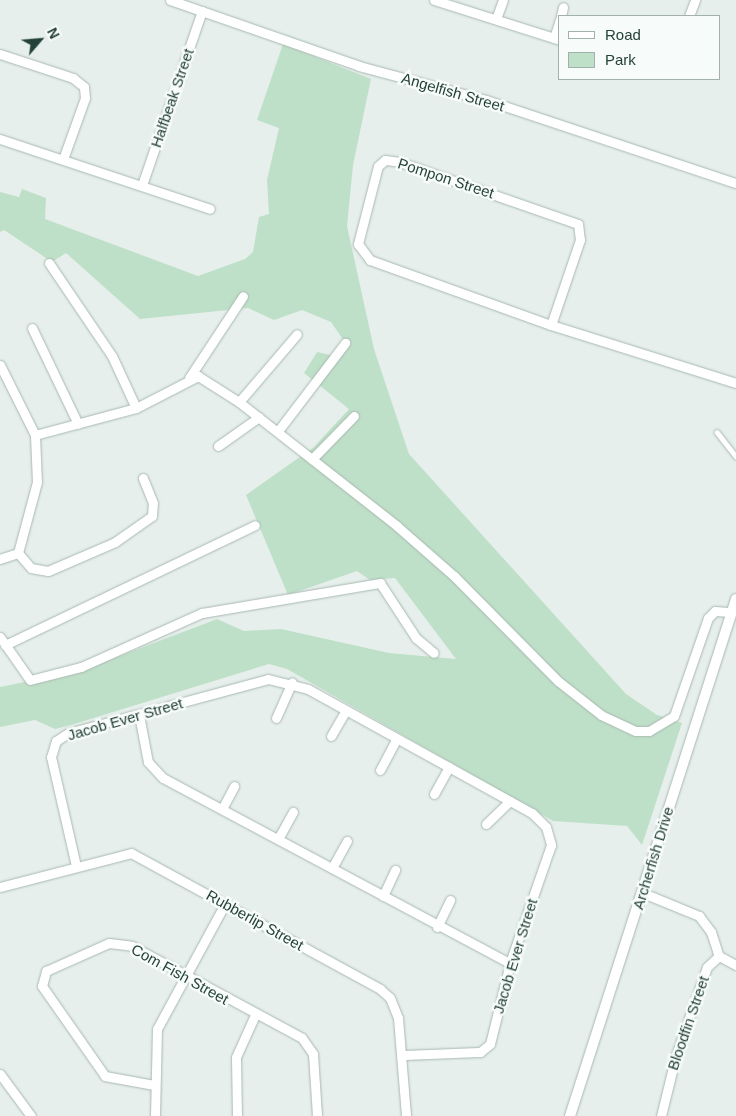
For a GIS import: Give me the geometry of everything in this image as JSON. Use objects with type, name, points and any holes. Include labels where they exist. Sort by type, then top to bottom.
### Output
[{"type":"street","name":"Angelfish Street","points":[[170,0],[359,66],[486,100],[736,183]]},
{"type":"street","points":[[434,0],[557,39]]},
{"type":"street","points":[[496,19],[503,0]]},
{"type":"street","points":[[689,15],[695,0]]},
{"type":"street","name":"Halfbeak Street","points":[[142,185],[202,11]]},
{"type":"street","points":[[0,54],[73,78],[84,86],[85,98],[63,159]]},
{"type":"street","points":[[0,139],[210,209]]},
{"type":"street","name":"Pompon Street","points":[[551,325],[580,240],[578,224],[400,162],[385,160],[378,166],[358,244],[362,254],[551,325],[736,383]]},
{"type":"street","points":[[49,263],[112,356],[136,408]]},
{"type":"street","points":[[35,435],[155,402],[189,378],[242,296]]},
{"type":"street","points":[[32,328],[78,424]]},
{"type":"street","points":[[239,402],[297,334]]},
{"type":"street","points":[[278,431],[345,343]]},
{"type":"street","points":[[0,366],[35,435],[37,482],[18,553]]},
{"type":"street","points":[[189,378],[198,376],[239,402],[278,431],[454,576],[529,657],[601,715],[636,731],[649,731],[674,716],[708,618],[715,610],[731,612]]},
{"type":"street","points":[[312,459],[354,416]]},
{"type":"street","points":[[218,446],[259,417]]},
{"type":"street","points":[[18,553],[31,568],[48,571],[115,542],[152,516],[153,504],[143,478]]},
{"type":"street","points":[[255,525],[2,641],[30,680],[81,667],[202,613],[380,583],[416,638],[434,653]]},
{"type":"street","points":[[0,559],[18,553]]},
{"type":"street","name":"Archerfish Drive","points":[[570,1116],[736,599]]},
{"type":"street","name":"Jacob Ever Street","points":[[76,866],[51,748],[64,735],[261,681],[292,682],[510,801],[542,822],[551,845],[510,963],[487,1048],[475,1053],[403,1055]]},
{"type":"street","points":[[276,718],[292,682]]},
{"type":"street","points":[[331,736],[345,712]]},
{"type":"street","points":[[138,715],[154,771],[437,927],[510,963]]},
{"type":"street","points":[[380,770],[396,740]]},
{"type":"street","points":[[434,794],[449,767]]},
{"type":"street","points":[[222,809],[234,786]]},
{"type":"street","points":[[486,824],[510,801]]},
{"type":"street","points":[[278,839],[293,812]]},
{"type":"street","points":[[332,868],[347,841]]},
{"type":"street","name":"Rubberlip Street","points":[[1,884],[131,853],[388,995],[398,1018],[403,1055],[406,1116]]},
{"type":"street","points":[[383,896],[396,870]]},
{"type":"street","points":[[643,893],[698,916],[712,932],[719,956],[736,965]]},
{"type":"street","points":[[437,927],[450,900]]},
{"type":"street","points":[[155,1116],[154,1084],[157,1029],[225,904]]},
{"type":"street","name":"Com Fish Street","points":[[154,1084],[105,1076],[61,1016],[42,977],[63,961],[120,942],[308,1045],[317,1116]]},
{"type":"street","name":"Bloodfin Street","points":[[662,1116],[676,1055],[704,974],[719,956]]},
{"type":"street","points":[[237,1116],[236,1057],[255,1015]]},
{"type":"street","points":[[0,1074],[31,1116]]},
{"type":"lane","points":[[717,432],[736,456]]},
{"type":"green space","points":[[283,44],[371,79],[353,165],[347,226],[374,349],[409,454],[626,694],[657,715],[682,723],[642,845],[627,826],[553,821],[287,669],[269,664],[55,729],[35,720],[0,727],[0,687],[83,670],[217,619],[244,631],[281,629],[389,653],[456,659],[395,578],[370,580],[357,571],[288,595],[246,495],[314,447],[349,409],[304,373],[317,352],[335,356],[344,341],[331,322],[302,310],[274,320],[248,308],[140,319],[66,253],[52,262],[4,230],[0,232],[0,192],[19,197],[22,189],[46,198],[45,219],[198,276],[245,259],[253,252],[259,217],[269,214],[267,180],[279,128],[257,120]]}]
